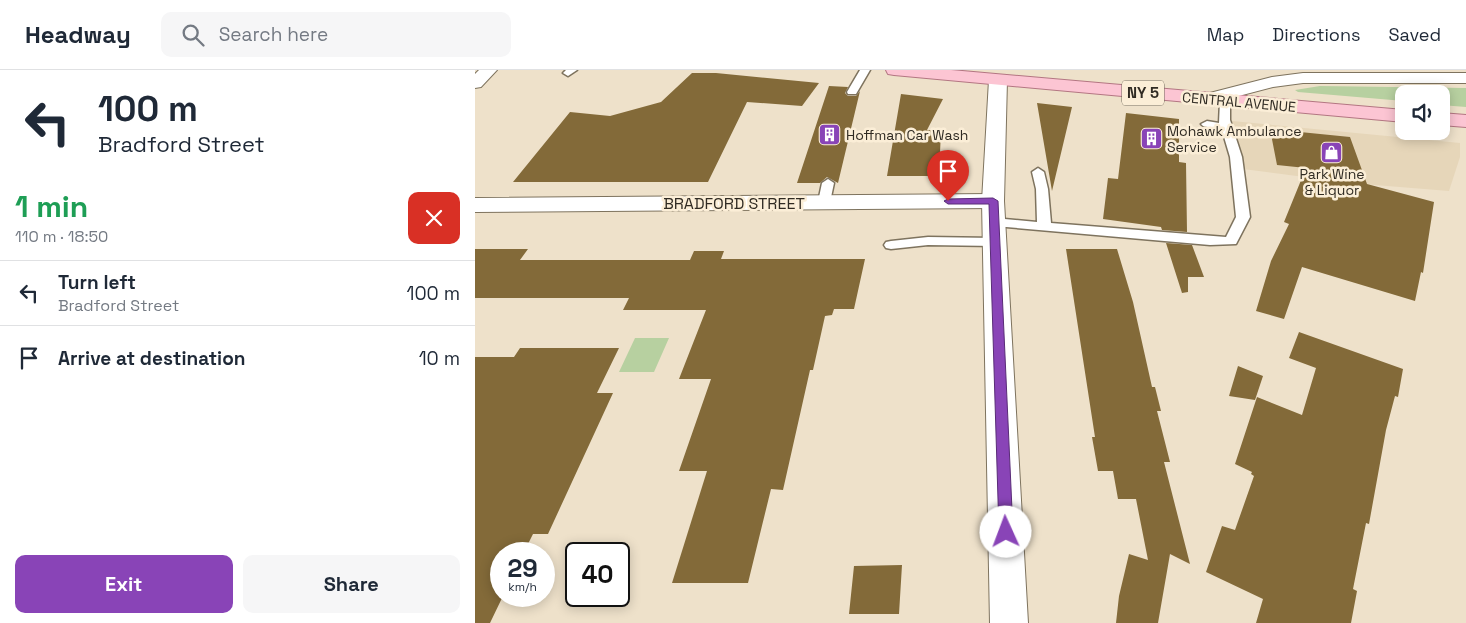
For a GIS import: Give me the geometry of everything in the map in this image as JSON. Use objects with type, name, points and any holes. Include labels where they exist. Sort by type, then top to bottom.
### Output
[{"type":"main road","name":"CENTRAL AVENUE","points":[[894,70],[1395,115]]},
{"type":"main road","points":[[1450,120],[1466,121]]},
{"type":"street","points":[[475,83],[489,70]]},
{"type":"street","points":[[1217,100],[1272,82],[1303,78],[1466,78]]},
{"type":"street","points":[[998,80],[994,222],[1009,623]]},
{"type":"street","name":"BRADFORD STREET","points":[[475,205],[826,193],[994,222]]},
{"type":"lane","points":[[852,92],[865,70]]},
{"type":"lane","points":[[891,245],[928,241],[994,222],[1210,241],[1231,241],[1243,217],[1236,158],[1217,100]]},
{"type":"lane","points":[[1207,124],[1226,128]]},
{"type":"lane","points":[[1038,172],[1042,189],[1044,227]]},
{"type":"shaded area","points":[[1232,121],[1395,137],[1395,140],[1429,140],[1460,143],[1460,157],[1449,191],[1350,183],[1243,169]]},
{"type":"green space","points":[[1320,86],[1395,87],[1395,100],[1298,92],[1295,90]]},
{"type":"green space","points":[[1450,88],[1466,88],[1466,107],[1450,106]]},
{"type":"green space","points":[[635,338],[669,338],[654,372],[619,372]]},
{"type":"building","points":[[692,73],[716,73],[819,83],[802,106],[747,102],[708,182],[513,182],[570,112],[610,116],[661,102]]},
{"type":"building","name":"Hoffman Car Wash","points":[[829,86],[848,87],[845,93],[848,96],[856,96],[860,91],[838,183],[827,177],[820,183],[797,183]]},
{"type":"building","points":[[901,94],[943,99],[927,130],[941,130],[939,176],[887,176]]},
{"type":"building","points":[[1037,103],[1072,107],[1052,191]]},
{"type":"building","points":[[1126,113],[1179,119],[1179,162],[1186,163],[1187,232],[1162,230],[1161,227],[1103,219],[1108,178],[1118,179]]},
{"type":"building","points":[[1270,129],[1350,137],[1367,184],[1434,202],[1423,273],[1421,272],[1415,301],[1302,267],[1284,319],[1256,311],[1271,261],[1289,224],[1284,222],[1306,168],[1277,165]]},
{"type":"building","points":[[1166,243],[1192,245],[1204,277],[1188,277],[1188,292],[1182,293]]},
{"type":"building","points":[[475,249],[528,249],[520,260],[690,260],[694,251],[724,251],[721,259],[865,259],[854,309],[834,309],[832,315],[825,316],[813,370],[810,370],[783,490],[771,489],[748,583],[672,583],[707,471],[679,471],[711,379],[679,379],[706,310],[623,310],[629,298],[475,298]]},
{"type":"building","points":[[1066,249],[1117,249],[1133,302],[1152,387],[1155,387],[1161,411],[1157,411],[1170,462],[1164,462],[1190,564],[1170,554],[1158,623],[1116,623],[1119,596],[1129,554],[1148,560],[1136,499],[1118,499],[1113,471],[1098,471],[1092,437],[1095,437]]},
{"type":"building","points":[[1299,332],[1403,369],[1398,397],[1395,396],[1386,430],[1369,524],[1366,523],[1353,589],[1357,591],[1351,623],[1256,623],[1263,599],[1206,572],[1222,526],[1235,530],[1254,476],[1251,474],[1252,472],[1235,464],[1257,397],[1302,415],[1316,368],[1289,358]]},
{"type":"building","points":[[520,348],[619,348],[597,393],[613,393],[548,534],[533,534],[529,542],[490,542],[490,607],[498,607],[490,623],[475,623],[475,357],[514,357]]},
{"type":"building","points":[[1238,366],[1263,376],[1255,400],[1229,396]]},
{"type":"building","points":[[902,565],[899,614],[849,614],[854,566]]},
{"type":"place","name":"Hoffman Car Wash","points":[[830,135]]},
{"type":"place","name":"Mohawk Ambulance Service","points":[[1151,139]]},
{"type":"place","name":"Park Wine & Liquor","points":[[1332,152]]},
{"type":"route","points":[[948,201],[993,201],[1006,532]]}]
